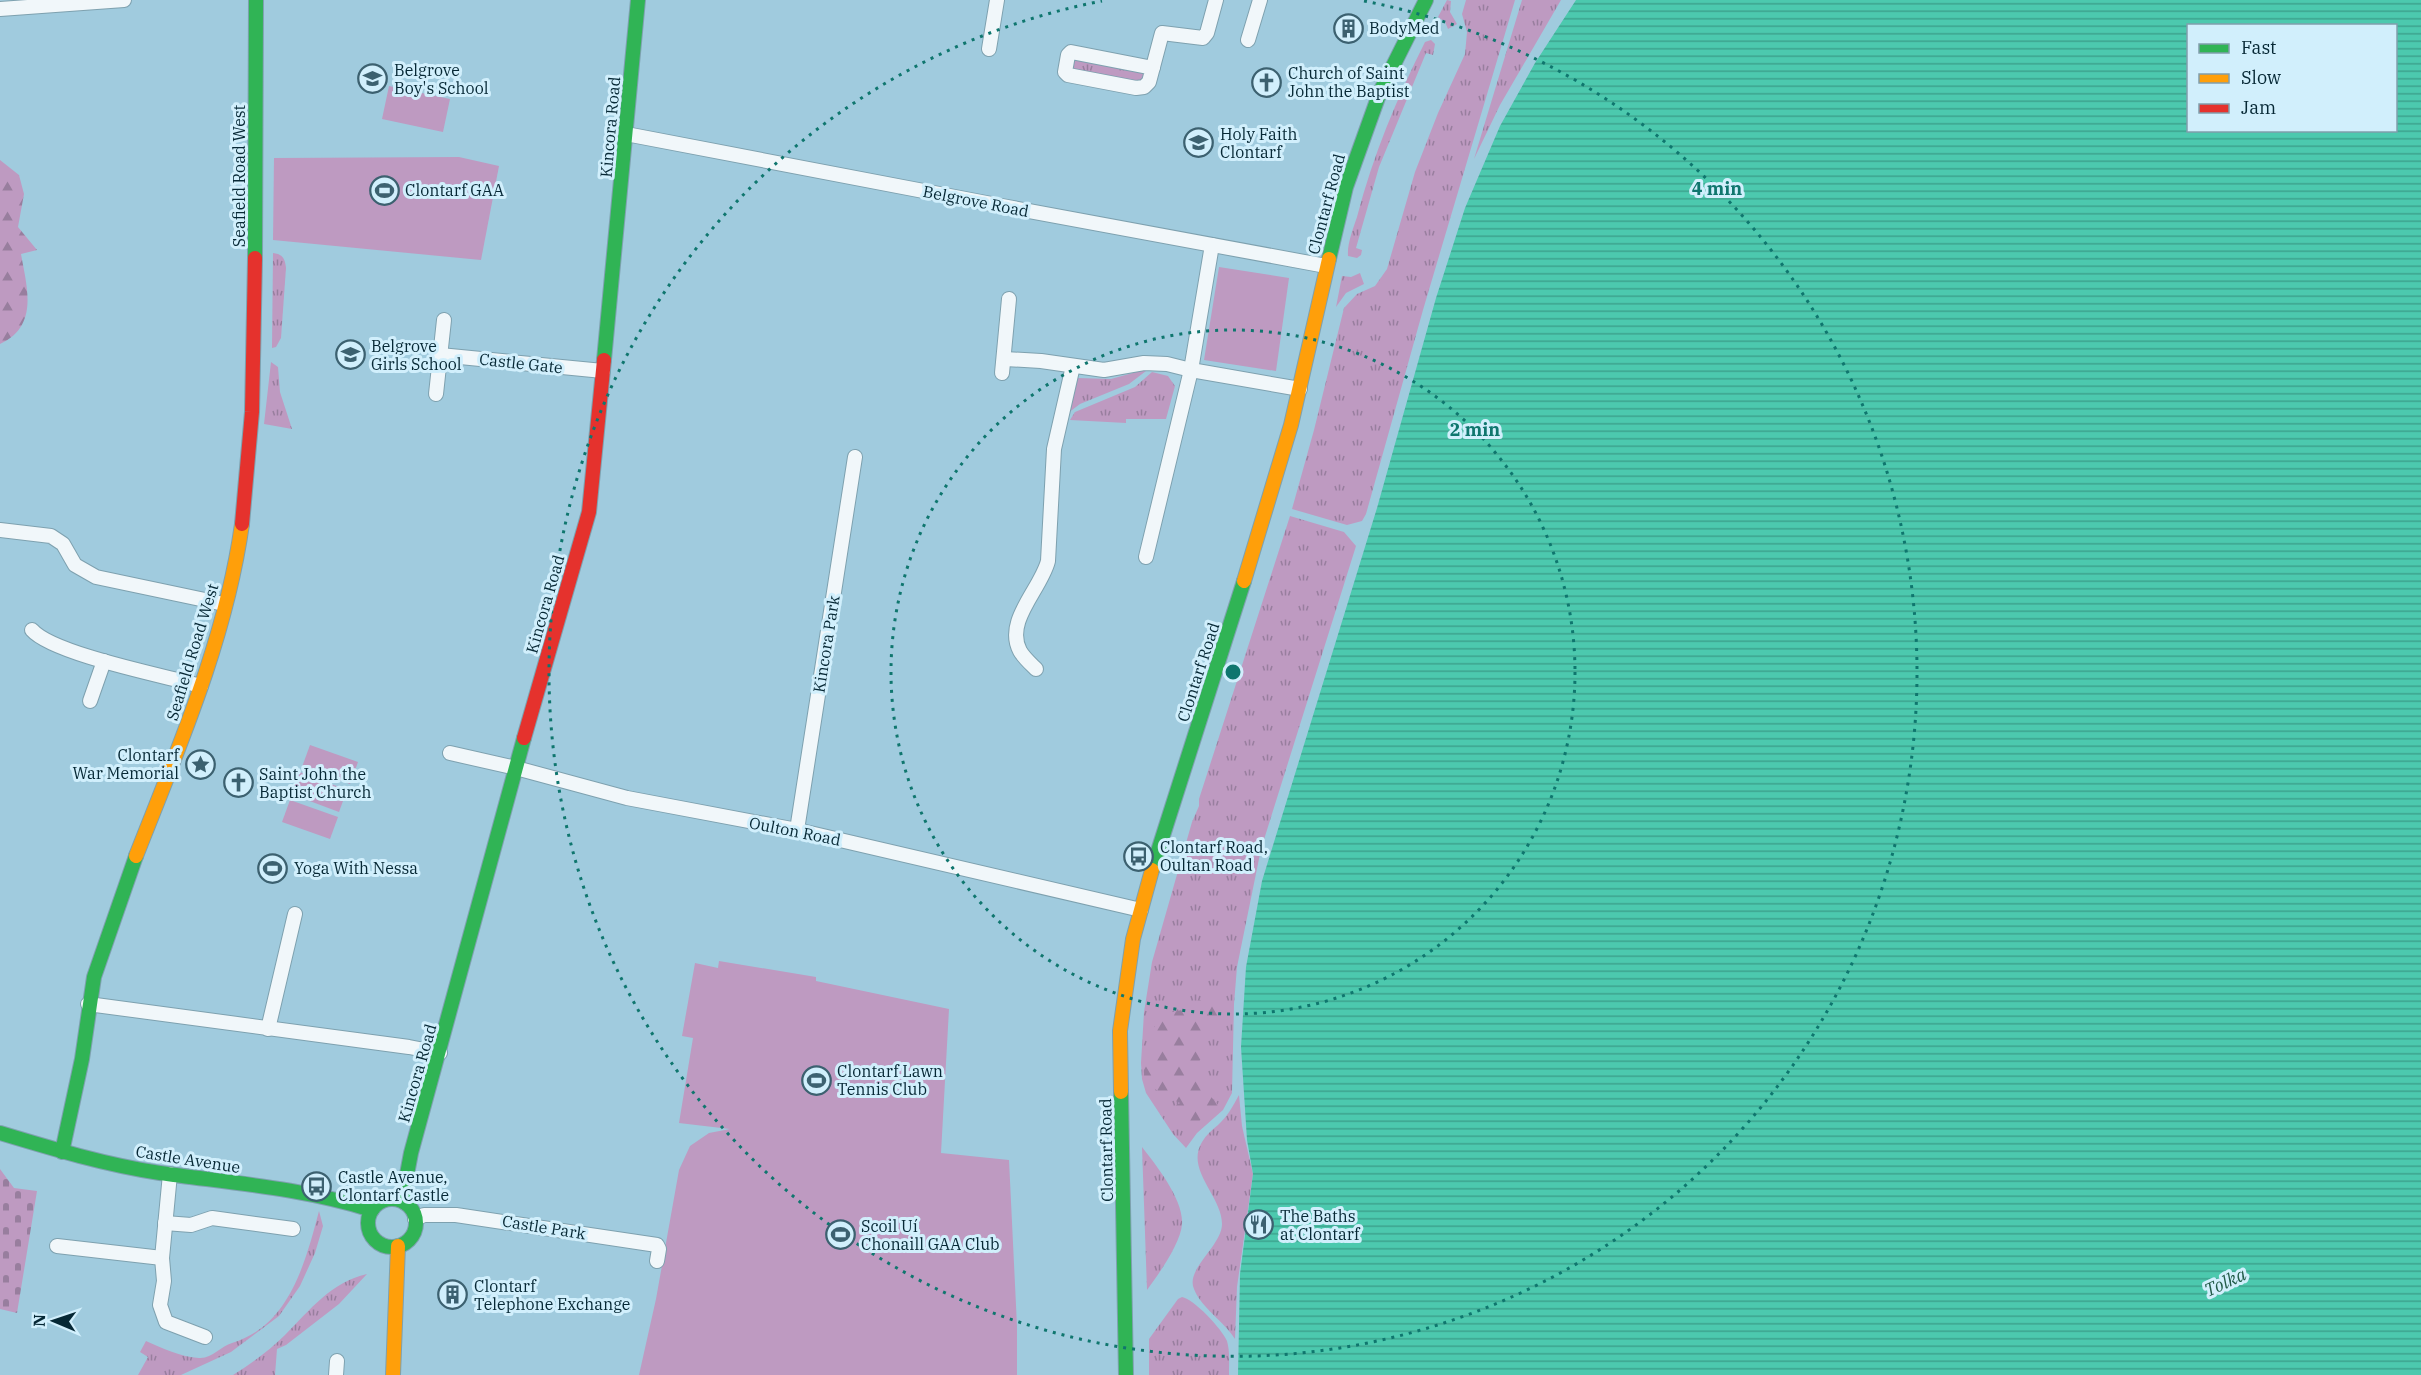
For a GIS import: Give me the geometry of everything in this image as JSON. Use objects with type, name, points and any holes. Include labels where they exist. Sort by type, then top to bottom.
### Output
[{"type":"street","points":[[0,9],[124,0]]},
{"type":"street","name":"Seafield Road West","points":[[62,1152],[82,1055],[88,1004],[104,946],[131,870],[198,700],[221,624],[224,603],[234,569],[240,531],[252,404],[255,322],[256,0]]},
{"type":"street","name":"Kincora Road","points":[[405,1203],[404,1190],[411,1153],[516,768],[589,512],[638,0]]},
{"type":"street","points":[[989,49],[997,0]]},
{"type":"street","points":[[1153,68],[1071,52],[1068,55],[1065,72],[1068,75],[1136,88],[1144,87],[1149,82],[1153,68],[1162,33],[1203,38],[1207,33],[1216,0]]},
{"type":"street","points":[[1248,40],[1260,0]]},
{"type":"street","name":"Clontarf Road","points":[[1126,1375],[1120,1031],[1128,968],[1162,835],[1225,643],[1300,389],[1326,266],[1346,187],[1371,113],[1395,59],[1426,0]]},
{"type":"street","name":"Belgrove Road","points":[[626,134],[1326,266]]},
{"type":"street","points":[[1146,557],[1191,370],[1212,245]]},
{"type":"street","points":[[1009,299],[1004,366],[1073,366],[1104,370],[1144,363],[1160,363],[1300,389]]},
{"type":"street","points":[[436,394],[444,320]]},
{"type":"street","name":"Castle Gate","points":[[440,355],[603,371]]},
{"type":"street","points":[[1036,669],[1020,651],[1016,635],[1023,608],[1044,576],[1048,561],[1054,449],[1073,366]]},
{"type":"street","name":"Kincora Park","points":[[797,830],[855,457]]},
{"type":"street","points":[[0,530],[51,536],[63,544],[75,565],[96,577],[224,603]]},
{"type":"street","points":[[32,630],[40,639],[104,661],[201,686]]},
{"type":"street","points":[[90,701],[104,661]]},
{"type":"street","name":"Oulton Road","points":[[450,753],[627,798],[797,830],[1141,910]]},
{"type":"street","points":[[268,1029],[295,914]]},
{"type":"street","points":[[88,1004],[440,1053]]},
{"type":"street","name":"Castle Avenue","points":[[0,1133],[62,1152],[170,1174],[338,1198],[372,1210]]},
{"type":"street","points":[[170,1174],[162,1258],[164,1281],[160,1305],[163,1316],[172,1325],[205,1337]]},
{"type":"street","points":[[393,1199],[405,1203],[415,1219],[411,1237],[398,1246],[383,1245],[372,1236],[368,1224],[372,1210],[386,1200],[393,1199]]},
{"type":"street","name":"Castle Park","points":[[415,1219],[424,1215],[456,1215],[657,1245],[659,1249],[657,1261]]},
{"type":"street","points":[[165,1223],[191,1225],[212,1218],[293,1229]]},
{"type":"street","points":[[57,1246],[162,1258]]},
{"type":"street","points":[[393,1375],[398,1246]]},
{"type":"street","points":[[336,1375],[337,1361]]},
{"type":"green space","points":[[1447,0],[1451,1],[1450,12],[1457,24],[1448,29],[1445,22],[1438,17]]},
{"type":"green space","points":[[1466,0],[1515,0],[1423,310],[1366,514],[1362,521],[1347,525],[1292,509],[1344,308],[1357,294],[1375,286],[1387,269],[1415,172],[1438,113],[1465,54],[1467,32],[1462,14]]},
{"type":"green space","points":[[1522,0],[1561,0],[1500,105],[1474,159]]},
{"type":"green space","points":[[1431,40],[1435,44],[1433,55],[1426,53],[1379,167],[1356,248],[1362,250],[1361,255],[1357,258],[1348,256],[1352,231],[1386,127],[1425,42]]},
{"type":"green space","points":[[1074,56],[1150,71],[1147,81],[1137,85],[1072,73]]},
{"type":"green space","points":[[389,86],[450,99],[443,132],[382,119]]},
{"type":"green space","name":"Clontarf GAA","points":[[459,157],[499,166],[481,260],[273,240],[274,158]]},
{"type":"green space","points":[[0,160],[19,175],[24,194],[18,227],[37,250],[21,254],[27,293],[25,317],[21,327],[0,344]]},
{"type":"green space","points":[[273,253],[283,258],[286,268],[281,338],[276,347],[272,348]]},
{"type":"green space","points":[[1219,267],[1289,278],[1276,371],[1204,360]]},
{"type":"green space","points":[[1360,273],[1364,284],[1346,293],[1336,307],[1342,276],[1351,277]]},
{"type":"green space","points":[[271,362],[278,367],[280,392],[292,429],[264,424]]},
{"type":"green space","points":[[1146,371],[1129,384],[1080,404],[1068,413],[1078,378],[1111,379]]},
{"type":"green space","points":[[1152,372],[1168,376],[1175,386],[1166,419],[1126,419],[1126,423],[1070,420],[1075,412],[1135,387]]},
{"type":"green space","points":[[1290,516],[1344,532],[1356,546],[1261,849],[1237,967],[1232,1093],[1223,1110],[1197,1133],[1186,1148],[1173,1134],[1146,1093],[1142,1079],[1144,1012],[1152,962],[1192,822],[1199,806],[1199,799]]},
{"type":"green space","points":[[310,745],[358,762],[350,784],[302,767]]},
{"type":"green space","points":[[300,772],[347,790],[339,812],[291,794]]},
{"type":"green space","points":[[290,800],[338,817],[330,839],[282,822]]},
{"type":"green space","name":"Scoil Uí Chonaill GAA Club","points":[[719,961],[816,977],[816,981],[949,1009],[941,1153],[1009,1160],[1017,1326],[1017,1375],[639,1375],[656,1299],[679,1170],[690,1146],[709,1133],[730,1129],[679,1123],[693,1038],[682,1036],[695,963],[718,968]]},
{"type":"green space","points":[[1215,997],[1223,1006],[1220,1022],[1207,1025],[1201,1059],[1196,1064],[1207,1092],[1218,1105],[1191,1128],[1180,1122],[1174,1107],[1180,1103],[1154,1088],[1145,1076],[1144,1068],[1146,1059],[1153,1048],[1151,1034],[1160,1015],[1186,1009],[1196,1001]]},
{"type":"green space","points":[[1239,1095],[1242,1126],[1253,1174],[1237,1287],[1235,1339],[1202,1303],[1194,1289],[1193,1281],[1199,1265],[1216,1241],[1222,1224],[1216,1203],[1201,1173],[1198,1152],[1204,1139],[1224,1118]]},
{"type":"green space","points":[[1142,1147],[1174,1194],[1179,1204],[1182,1224],[1178,1240],[1163,1268],[1147,1290]]},
{"type":"green space","points":[[0,1169],[14,1188],[37,1191],[17,1313],[0,1309]]},
{"type":"green space","points":[[319,1211],[323,1226],[315,1253],[300,1286],[279,1316],[231,1352],[181,1375],[138,1375],[148,1357],[140,1352],[146,1341],[179,1354],[204,1358],[252,1335],[268,1323],[292,1290],[308,1252]]},
{"type":"green space","points":[[367,1274],[339,1304],[286,1345],[277,1349],[275,1375],[233,1375],[273,1346],[332,1290]]},
{"type":"green space","points":[[1182,1297],[1214,1322],[1224,1336],[1229,1349],[1229,1375],[1149,1375],[1149,1339],[1178,1299]]},
{"type":"water","name":"Tolka","points":[[1576,0],[2421,0],[2421,1375],[1238,1375],[1240,1274],[1253,1174],[1247,1140],[1241,1047],[1246,967],[1262,881],[1377,508],[1436,298],[1465,208],[1500,126],[1535,63]]},
{"type":"traffic: fast","points":[[255,258],[256,0]]},
{"type":"traffic: fast","points":[[604,360],[638,0]]},
{"type":"traffic: fast","points":[[1329,259],[1346,187],[1380,92],[1426,0]]},
{"type":"traffic: fast","points":[[1152,870],[1244,581]]},
{"type":"traffic: fast","points":[[405,1203],[404,1190],[411,1153],[524,738]]},
{"type":"traffic: fast","points":[[62,1152],[82,1059],[94,977],[136,856]]},
{"type":"traffic: fast","points":[[1121,1092],[1126,1375]]},
{"type":"traffic: fast","points":[[0,1133],[120,1166],[293,1191],[372,1210]]},
{"type":"traffic: fast","points":[[392,1199],[409,1206],[416,1223],[409,1240],[392,1247],[375,1240],[368,1223],[375,1206],[392,1199]]},
{"type":"traffic: slow","points":[[1244,581],[1291,425],[1329,259]]},
{"type":"traffic: slow","points":[[136,856],[184,734],[213,651],[235,567],[242,524]]},
{"type":"traffic: slow","points":[[1121,1092],[1120,1031],[1133,939],[1152,870]]},
{"type":"traffic: slow","points":[[393,1375],[398,1246]]},
{"type":"traffic: jam","points":[[242,524],[252,412],[255,258]]},
{"type":"traffic: jam","points":[[524,738],[589,512],[604,360]]},
{"type":"place","name":"BodyMed","points":[[1348,28]]},
{"type":"place","name":"Belgrove Boy's School","points":[[373,79]]},
{"type":"place","name":"Church of Saint John the Baptist","points":[[1267,82]]},
{"type":"place","name":"Holy Faith Clontarf","points":[[1199,143]]},
{"type":"place","name":"Clontarf GAA","points":[[384,190]]},
{"type":"place","name":"Belgrove Girls School","points":[[350,355]]},
{"type":"place","name":"Clontarf War Memorial","points":[[200,764]]},
{"type":"place","name":"Saint John the Baptist Church","points":[[238,783]]},
{"type":"place","name":"Clontarf Road, Oultan Road","points":[[1139,856]]},
{"type":"place","name":"Yoga With Nessa","points":[[273,868]]},
{"type":"place","name":"Clontarf Lawn Tennis Club","points":[[816,1080]]},
{"type":"place","name":"Castle Avenue, Clontarf Castle","points":[[317,1186]]},
{"type":"place","name":"The Baths at Clontarf","points":[[1259,1225]]},
{"type":"place","name":"Scoil Uí Chonaill GAA Club","points":[[840,1235]]},
{"type":"place","name":"Clontarf Telephone Exchange","points":[[453,1295]]}]
